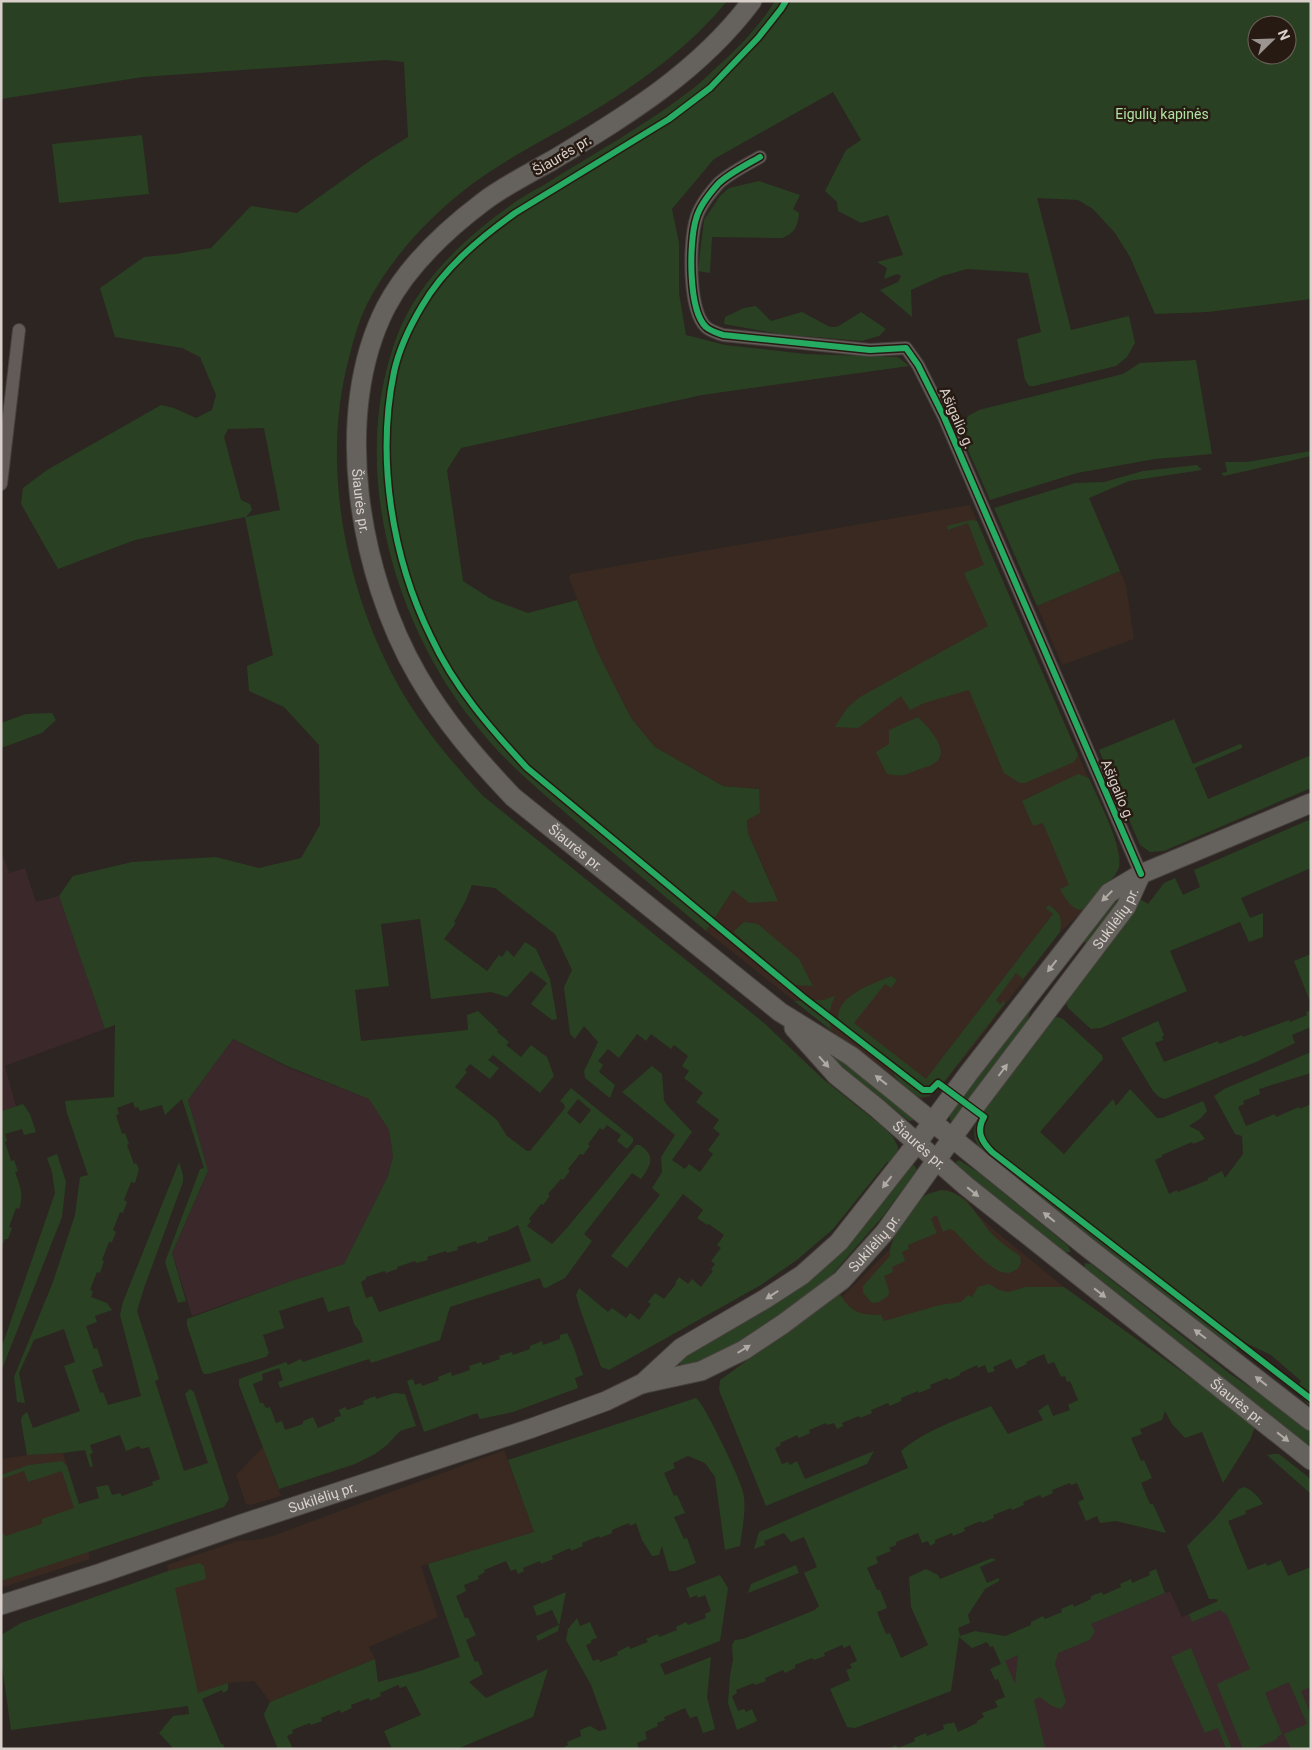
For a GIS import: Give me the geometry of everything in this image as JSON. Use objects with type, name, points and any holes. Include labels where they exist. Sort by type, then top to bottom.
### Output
[{"type":"main road","name":"Šiaurės pr.","points":[[752,1],[727,32],[688,70],[624,117],[484,201],[436,242],[409,273],[387,306],[372,340],[366,362],[357,421],[356,464],[360,511],[371,558],[401,646],[442,716],[475,756],[513,797],[780,1012],[851,1056],[1088,1248],[1266,1384],[1311,1421]]},
{"type":"main road","points":[[1141,874],[1311,803]]},
{"type":"main road","name":"Sukilėlių pr.","points":[[641,1384],[681,1348],[758,1304],[802,1275],[838,1242],[917,1143],[968,1074],[1109,893],[1141,874]]},
{"type":"main road","name":"Sukilėlių pr.","points":[[1,1605],[560,1419],[606,1401],[641,1384],[701,1372],[744,1350],[820,1298],[842,1280],[885,1232],[952,1138],[1126,907],[1141,874]]},
{"type":"main road","name":"Šiaurės pr.","points":[[780,1012],[836,1075],[936,1160],[1311,1460]]},
{"type":"main road","points":[[1070,1269],[1088,1248]]},
{"type":"street","name":"Ašigalio g.","points":[[760,157],[720,182],[696,218],[692,240],[692,288],[696,313],[706,327],[723,335],[870,350],[906,348],[918,365],[944,417],[1141,874]]},
{"type":"street","points":[[1,484],[19,330]]},
{"type":"shaded area","points":[[970,505],[1117,844],[1120,857],[1118,869],[1086,909],[1060,932],[973,1047],[937,1091],[930,1097],[921,1099],[910,1093],[706,931],[733,890],[772,886],[748,833],[747,820],[759,789],[723,786],[655,747],[631,718],[598,653],[569,578],[570,574]]},
{"type":"shaded area","points":[[1120,571],[1126,585],[1134,639],[1062,665],[1037,606]]},
{"type":"shaded area","points":[[4,857],[9,873],[25,868],[36,902],[59,896],[105,1029],[5,1066],[16,1106],[1,1111],[1,858]]},
{"type":"shaded area","points":[[233,1039],[287,1067],[369,1099],[389,1130],[393,1156],[388,1176],[344,1264],[192,1316],[172,1253],[208,1172],[188,1100]]},
{"type":"shaded area","points":[[941,1190],[949,1190],[967,1200],[976,1213],[993,1229],[1064,1287],[1026,1287],[734,1369],[801,1322],[838,1291],[842,1297],[889,1250],[897,1230],[923,1197]]},
{"type":"shaded area","points":[[263,1447],[281,1496],[251,1505],[246,1504],[236,1475]]},
{"type":"shaded area","points":[[504,1450],[534,1532],[421,1566],[438,1617],[369,1647],[375,1659],[270,1702],[254,1681],[228,1683],[198,1694],[167,1565],[237,1541],[272,1536]]},
{"type":"shaded area","points":[[63,1453],[79,1504],[90,1559],[1,1588],[1,1459]]},
{"type":"shaded area","points":[[1266,1582],[1311,1590],[1311,1746],[1305,1749],[997,1749],[1026,1712],[1004,1660],[1170,1591],[1182,1617]]},
{"type":"green space","points":[[1,1],[727,1],[679,50],[643,79],[571,124],[513,157],[472,184],[426,224],[387,271],[366,306],[359,323],[341,395],[337,437],[338,480],[342,522],[363,606],[397,683],[426,728],[471,783],[483,796],[764,1023],[823,1079],[883,1127],[893,1137],[898,1147],[894,1162],[887,1162],[833,1229],[798,1259],[761,1285],[609,1370],[601,1367],[576,1295],[579,1288],[608,1312],[612,1308],[626,1318],[630,1313],[639,1320],[651,1304],[648,1302],[655,1293],[664,1299],[679,1277],[688,1284],[692,1279],[701,1287],[713,1271],[711,1269],[715,1264],[711,1261],[721,1248],[717,1245],[724,1235],[697,1218],[703,1210],[683,1194],[627,1268],[611,1256],[660,1195],[652,1188],[662,1172],[661,1157],[675,1135],[622,1092],[652,1066],[662,1074],[664,1100],[667,1105],[692,1132],[672,1160],[685,1169],[689,1164],[700,1172],[713,1154],[708,1150],[720,1134],[713,1128],[719,1120],[696,1102],[703,1093],[684,1078],[689,1071],[682,1066],[688,1056],[674,1045],[671,1049],[651,1034],[646,1041],[637,1034],[619,1058],[608,1049],[598,1061],[603,1065],[599,1072],[615,1085],[610,1098],[585,1078],[584,1071],[598,1042],[584,1026],[575,1039],[570,1034],[564,987],[572,970],[555,934],[495,888],[472,885],[454,922],[456,923],[444,939],[487,971],[499,955],[502,957],[507,950],[514,957],[525,942],[536,949],[550,979],[557,1019],[552,1020],[531,1004],[547,983],[531,971],[507,997],[491,992],[431,999],[420,919],[381,924],[389,986],[355,990],[361,1041],[468,1030],[467,1015],[478,1011],[509,1042],[506,1045],[521,1057],[531,1045],[547,1057],[554,1076],[540,1093],[493,1055],[488,1060],[499,1068],[490,1079],[470,1064],[465,1070],[467,1072],[455,1087],[497,1120],[507,1136],[527,1151],[530,1151],[565,1108],[564,1104],[560,1101],[571,1088],[633,1138],[633,1142],[627,1149],[617,1141],[621,1135],[607,1125],[603,1130],[600,1128],[588,1144],[590,1146],[583,1155],[580,1154],[568,1169],[570,1171],[563,1180],[561,1179],[548,1194],[550,1196],[529,1219],[531,1221],[527,1226],[552,1244],[636,1145],[640,1145],[645,1149],[650,1157],[647,1169],[641,1179],[632,1173],[584,1234],[592,1241],[565,1278],[546,1288],[543,1287],[540,1278],[450,1307],[440,1340],[371,1363],[369,1359],[280,1388],[278,1382],[283,1380],[279,1368],[262,1374],[263,1380],[253,1384],[260,1403],[263,1403],[266,1408],[270,1407],[276,1423],[282,1421],[285,1430],[303,1424],[303,1421],[313,1417],[318,1428],[335,1421],[334,1418],[341,1416],[339,1410],[345,1407],[347,1410],[364,1404],[363,1401],[375,1396],[376,1399],[394,1393],[405,1394],[416,1426],[400,1431],[387,1445],[375,1454],[355,1464],[279,1489],[239,1385],[239,1379],[286,1362],[288,1365],[301,1359],[303,1362],[363,1342],[360,1332],[354,1324],[349,1306],[328,1312],[323,1297],[279,1311],[284,1328],[263,1335],[269,1353],[266,1357],[208,1374],[204,1374],[202,1371],[187,1325],[187,1319],[344,1264],[388,1176],[393,1156],[389,1130],[369,1099],[287,1066],[233,1039],[188,1100],[208,1171],[172,1253],[186,1301],[178,1303],[165,1262],[200,1169],[204,1168],[182,1099],[165,1115],[162,1105],[140,1111],[138,1107],[135,1108],[133,1102],[117,1108],[119,1114],[116,1115],[122,1134],[125,1133],[134,1164],[136,1163],[139,1169],[135,1183],[131,1182],[124,1200],[127,1202],[123,1213],[120,1212],[113,1230],[116,1232],[112,1242],[109,1242],[102,1260],[104,1261],[100,1273],[97,1272],[90,1290],[93,1291],[91,1297],[107,1303],[112,1310],[95,1316],[97,1322],[86,1326],[94,1349],[97,1348],[103,1366],[92,1370],[100,1393],[103,1392],[108,1405],[141,1396],[120,1315],[123,1302],[179,1162],[183,1182],[137,1311],[159,1379],[155,1381],[184,1471],[208,1463],[185,1394],[190,1389],[194,1392],[229,1499],[224,1507],[1,1581],[1,1531],[6,1536],[42,1524],[42,1519],[74,1508],[62,1471],[28,1482],[24,1471],[1,1479],[1,1475],[29,1465],[62,1461],[67,1466],[79,1504],[99,1498],[96,1487],[108,1485],[112,1495],[120,1493],[122,1496],[153,1485],[152,1482],[160,1479],[149,1447],[141,1449],[139,1446],[126,1451],[120,1435],[90,1445],[93,1453],[90,1454],[93,1466],[90,1467],[85,1450],[27,1455],[21,1421],[22,1416],[27,1412],[33,1428],[80,1411],[64,1366],[75,1362],[64,1329],[34,1340],[19,1373],[25,1403],[17,1402],[14,1377],[53,1282],[75,1215],[80,1177],[88,1175],[67,1113],[65,1101],[114,1097],[115,1025],[105,1029],[59,896],[73,876],[132,862],[216,857],[259,868],[301,858],[320,825],[319,745],[284,707],[249,691],[247,666],[273,655],[245,517],[135,540],[58,569],[21,504],[23,488],[47,470],[161,405],[174,408],[196,418],[212,410],[216,395],[200,357],[182,348],[115,337],[100,288],[144,257],[211,248],[251,206],[297,213],[371,160],[408,137],[404,62],[386,60],[143,77],[1,99]],"holes":[[[264,428],[280,510],[246,517],[252,510],[250,504],[241,500],[224,437],[228,429]],[[578,1099],[591,1110],[580,1124],[567,1113]],[[518,1225],[531,1261],[379,1312],[372,1296],[366,1298],[361,1282],[366,1277],[385,1271],[386,1273],[415,1261],[416,1263],[428,1260],[427,1257],[446,1251],[447,1253],[458,1250],[457,1247],[476,1241],[477,1244],[488,1240],[488,1237]]]},
{"type":"green space","name":"Eigulių kapinės","points":[[775,1],[1311,1],[1311,299],[1208,312],[1155,314],[1130,257],[1115,233],[1093,209],[1078,200],[1037,198],[1071,330],[1129,316],[1135,343],[1127,357],[1116,366],[1029,386],[1025,380],[1017,339],[1041,332],[1028,273],[967,269],[942,276],[911,290],[912,317],[880,290],[898,282],[901,276],[897,274],[884,279],[887,268],[877,262],[903,255],[888,215],[861,223],[838,211],[837,202],[825,191],[846,150],[861,140],[833,92],[714,159],[672,209],[679,243],[679,293],[686,335],[725,345],[806,354],[898,357],[909,366],[702,395],[461,448],[447,470],[463,581],[491,599],[528,613],[577,600],[598,653],[631,718],[655,747],[723,786],[759,789],[760,813],[747,820],[748,833],[778,901],[749,903],[733,890],[706,931],[557,806],[514,767],[487,739],[448,686],[424,645],[405,601],[390,555],[381,508],[377,461],[379,414],[387,368],[403,322],[415,300],[450,256],[492,219],[529,193],[640,126],[677,101],[727,58],[759,24]]},
{"type":"green space","points":[[142,135],[149,194],[59,203],[52,144]]},
{"type":"green space","points":[[759,181],[800,195],[793,209],[799,213],[795,229],[782,238],[712,237],[710,273],[698,271],[704,220],[720,196],[729,188]]},
{"type":"green space","points":[[756,306],[771,321],[802,312],[830,327],[837,327],[861,312],[886,329],[879,336],[862,341],[780,334],[724,324],[725,317],[744,308]]},
{"type":"green space","points":[[1196,360],[1212,454],[1155,459],[1077,473],[990,500],[961,434],[968,416],[979,410],[1123,374],[1140,363]]},
{"type":"green space","points":[[1311,451],[1311,456],[1224,476],[1221,473],[1227,472],[1225,462],[1247,462]]},
{"type":"green space","points":[[1197,465],[1202,470],[1129,481],[1089,498],[1120,571],[1037,606],[994,508],[1075,483],[1104,482],[1143,471]]},
{"type":"green space","points":[[971,520],[977,521],[1078,755],[1074,762],[1025,783],[1020,783],[1004,773],[969,690],[924,703],[910,710],[901,696],[858,728],[835,727],[847,708],[860,697],[988,626],[964,573],[984,565],[968,523],[948,530],[947,526]]},
{"type":"green space","points":[[52,713],[56,720],[42,733],[1,748],[1,723],[26,714]]},
{"type":"green space","points":[[918,717],[936,739],[941,752],[940,758],[932,765],[907,774],[887,774],[876,752],[889,744],[889,730]]},
{"type":"green space","points":[[1174,719],[1193,764],[1240,744],[1242,745],[1242,748],[1195,768],[1208,799],[1311,755],[1311,788],[1164,851],[1150,852],[1140,845],[1099,750]]},
{"type":"green space","points":[[1078,774],[1089,778],[1104,810],[1118,850],[1119,861],[1118,870],[1112,879],[1086,909],[1081,910],[1070,904],[1060,889],[1069,885],[1043,823],[1033,826],[1022,801]]},
{"type":"green space","points":[[1311,819],[1311,868],[1241,898],[1250,918],[1263,913],[1263,937],[1249,942],[1240,922],[1170,951],[1187,991],[1101,1028],[1091,1029],[1068,1008],[1064,998],[1140,899],[1148,904],[1164,883],[1175,878],[1183,895],[1200,887],[1194,870]]},
{"type":"green space","points":[[1126,891],[1088,945],[1083,941],[1119,892]]},
{"type":"green space","points":[[1049,905],[1060,916],[1060,932],[1023,979],[1016,973],[996,1000],[1000,1005],[1003,1001],[1005,1003],[937,1091],[929,1096],[915,1096],[909,1092],[888,1067],[890,1062],[838,1020],[839,1011],[849,997],[891,976],[897,980],[891,988],[885,984],[854,1023],[926,1079],[1053,914],[1046,908]]},
{"type":"green space","points":[[744,922],[758,924],[799,959],[813,986],[795,985],[733,932]]},
{"type":"green space","points":[[1074,950],[1076,952],[1031,1009],[1026,1025],[954,1120],[950,1121],[950,1114]]},
{"type":"green space","points":[[1311,954],[1311,1004],[1294,961]]},
{"type":"green space","points":[[835,996],[830,1013],[832,1031],[794,1001],[824,1000]]},
{"type":"green space","points":[[1311,1010],[1311,1027],[1292,1035],[1295,1043],[1256,1062],[1165,1099],[1159,1097],[1153,1091],[1121,1038],[1158,1021],[1164,1035],[1162,1037],[1163,1040],[1155,1043],[1164,1062],[1218,1041],[1219,1044],[1289,1020],[1290,1022],[1307,1015],[1306,1012]]},
{"type":"green space","points":[[1057,1017],[1063,1019],[1102,1055],[1103,1059],[1040,1132],[1064,1154],[1113,1099],[1116,1106],[1130,1089],[1157,1118],[1162,1118],[1203,1101],[1207,1111],[1201,1118],[1189,1126],[1199,1131],[1205,1139],[1193,1144],[1192,1142],[1155,1160],[1169,1194],[1208,1180],[1208,1178],[1222,1171],[1225,1178],[1243,1154],[1242,1136],[1235,1134],[1214,1096],[1224,1089],[1311,1052],[1311,1073],[1259,1089],[1260,1094],[1243,1101],[1244,1104],[1238,1107],[1246,1126],[1275,1114],[1276,1117],[1311,1104],[1311,1407],[1295,1390],[1301,1381],[1271,1355],[1244,1342],[1235,1351],[1002,1168],[977,1143],[975,1129],[982,1109],[1049,1020]]},
{"type":"green space","points":[[824,1045],[915,1118],[915,1120],[909,1121],[823,1051]]},
{"type":"green space","points":[[23,1104],[30,1114],[36,1132],[24,1135],[22,1129],[5,1134],[7,1141],[5,1142],[11,1161],[14,1160],[18,1171],[15,1172],[20,1186],[21,1199],[19,1209],[16,1208],[9,1227],[12,1228],[8,1239],[5,1239],[1,1248],[1,1111]]},
{"type":"green space","points":[[57,1154],[66,1182],[62,1217],[2,1369],[1,1349],[55,1193],[52,1172],[47,1158]]},
{"type":"green space","points":[[959,1160],[979,1173],[1068,1246],[1071,1252],[1065,1252],[957,1167],[956,1162]]},
{"type":"green space","points":[[914,1165],[917,1170],[883,1216],[830,1277],[783,1315],[739,1342],[685,1367],[681,1366],[680,1358],[731,1330],[776,1302],[842,1250],[877,1210],[911,1166]]},
{"type":"green space","points":[[941,1190],[958,1195],[970,1205],[993,1235],[1020,1256],[1021,1262],[1018,1269],[1007,1273],[994,1268],[978,1256],[953,1230],[949,1229],[943,1232],[937,1216],[934,1216],[931,1219],[937,1233],[908,1245],[909,1249],[902,1252],[905,1261],[892,1267],[893,1272],[884,1276],[889,1291],[888,1296],[879,1302],[872,1303],[863,1293],[863,1286],[890,1256],[892,1242],[913,1208],[925,1196]]},
{"type":"green space","points":[[1085,1263],[1091,1264],[1229,1373],[1311,1429],[1311,1451],[1084,1270]]},
{"type":"green space","points":[[989,1284],[999,1290],[1008,1292],[1026,1287],[1064,1287],[1234,1409],[1255,1427],[1250,1440],[1223,1483],[1202,1432],[1185,1438],[1172,1424],[1165,1411],[1162,1420],[1140,1429],[1142,1434],[1131,1438],[1141,1461],[1144,1460],[1152,1478],[1141,1483],[1166,1533],[1116,1521],[1100,1523],[1097,1516],[1086,1521],[1078,1502],[1084,1499],[1077,1483],[1071,1485],[1070,1483],[1052,1490],[1053,1493],[1042,1498],[1040,1495],[1023,1502],[1024,1505],[1012,1510],[1011,1508],[993,1515],[994,1518],[964,1528],[965,1531],[953,1536],[952,1533],[935,1540],[935,1543],[930,1546],[928,1541],[922,1543],[918,1533],[896,1542],[896,1545],[889,1548],[891,1551],[876,1557],[878,1563],[867,1568],[877,1590],[880,1590],[887,1608],[877,1612],[886,1634],[890,1633],[901,1658],[928,1645],[911,1607],[909,1577],[926,1569],[938,1575],[940,1579],[992,1558],[996,1560],[980,1567],[987,1583],[999,1578],[999,1581],[985,1589],[968,1615],[970,1623],[958,1628],[960,1636],[975,1631],[1005,1636],[1031,1625],[1031,1622],[1043,1616],[1045,1619],[1062,1612],[1061,1609],[1073,1604],[1074,1607],[1091,1599],[1091,1596],[1102,1592],[1103,1595],[1121,1587],[1120,1584],[1131,1579],[1132,1583],[1150,1575],[1149,1572],[1156,1569],[1165,1593],[1091,1624],[1095,1631],[1090,1640],[1058,1653],[1055,1664],[1066,1702],[1061,1709],[1052,1706],[1040,1697],[1034,1700],[1045,1747],[1037,1749],[888,1749],[896,1745],[898,1748],[915,1741],[914,1738],[926,1733],[927,1736],[944,1729],[943,1725],[949,1723],[954,1722],[958,1732],[977,1723],[977,1721],[984,1717],[982,1713],[998,1707],[995,1701],[1005,1697],[998,1679],[995,1680],[990,1669],[1001,1664],[993,1646],[990,1647],[987,1642],[972,1648],[959,1637],[951,1691],[855,1728],[847,1727],[830,1689],[850,1680],[846,1670],[852,1668],[850,1664],[857,1661],[850,1645],[844,1648],[842,1645],[824,1653],[825,1656],[814,1660],[812,1658],[795,1665],[795,1668],[785,1673],[783,1670],[765,1678],[766,1681],[755,1685],[754,1683],[736,1690],[737,1693],[732,1696],[738,1711],[744,1709],[746,1712],[752,1709],[757,1721],[737,1730],[728,1703],[733,1660],[732,1645],[735,1640],[743,1639],[815,1610],[819,1606],[804,1573],[817,1567],[804,1537],[791,1542],[784,1533],[764,1541],[765,1545],[754,1549],[759,1532],[908,1468],[901,1451],[911,1443],[956,1420],[991,1406],[1008,1434],[1043,1420],[1038,1411],[1048,1404],[1053,1416],[1070,1410],[1068,1405],[1078,1400],[1070,1381],[1067,1382],[1065,1376],[1061,1377],[1054,1362],[1048,1364],[1044,1354],[1016,1369],[1011,1359],[993,1367],[995,1371],[988,1373],[985,1365],[978,1368],[977,1365],[949,1380],[947,1378],[930,1385],[931,1388],[901,1398],[901,1401],[890,1406],[888,1403],[871,1410],[872,1413],[842,1423],[843,1426],[837,1429],[834,1423],[828,1425],[826,1423],[809,1430],[810,1433],[799,1438],[797,1435],[780,1443],[781,1445],[775,1448],[782,1464],[788,1462],[790,1465],[797,1461],[805,1479],[874,1451],[867,1464],[766,1506],[719,1390],[720,1380],[801,1322],[838,1291],[847,1304],[855,1311],[881,1315],[884,1321],[940,1305],[961,1302],[968,1295],[972,1297],[978,1287]],"holes":[[[1018,1655],[1015,1684],[1005,1661]]]},
{"type":"green space","points":[[567,1333],[583,1375],[575,1378],[578,1388],[513,1412],[480,1419],[477,1413],[424,1432],[407,1381],[413,1379],[415,1385],[421,1383],[422,1386],[439,1380],[438,1377],[451,1372],[452,1376],[470,1370],[469,1366],[481,1362],[483,1365],[500,1359],[499,1356],[512,1352],[513,1355],[530,1349],[530,1346],[542,1341],[543,1345],[560,1339],[560,1335]]},
{"type":"green space","points":[[696,1398],[722,1442],[741,1485],[744,1498],[744,1512],[740,1546],[725,1550],[715,1477],[705,1463],[688,1456],[673,1463],[675,1468],[664,1473],[674,1496],[677,1495],[685,1513],[674,1517],[684,1539],[687,1538],[696,1563],[676,1571],[669,1571],[662,1546],[659,1555],[652,1556],[642,1540],[636,1523],[630,1526],[629,1523],[612,1530],[612,1533],[582,1543],[583,1546],[571,1551],[570,1548],[552,1556],[553,1559],[541,1564],[540,1561],[523,1568],[524,1571],[518,1574],[516,1569],[511,1571],[506,1561],[484,1570],[485,1572],[478,1576],[479,1579],[464,1585],[466,1591],[456,1596],[465,1618],[468,1618],[476,1635],[466,1640],[475,1662],[478,1661],[483,1674],[469,1682],[486,1698],[548,1669],[533,1717],[457,1749],[392,1749],[384,1731],[421,1715],[406,1686],[400,1688],[398,1685],[380,1693],[381,1696],[370,1701],[369,1698],[351,1705],[352,1708],[341,1713],[340,1710],[321,1718],[322,1721],[311,1725],[310,1723],[292,1730],[293,1733],[287,1736],[293,1749],[278,1749],[264,1714],[270,1702],[375,1659],[378,1682],[420,1671],[460,1657],[428,1564],[534,1532],[508,1460]]},
{"type":"green space","points":[[1279,1454],[1311,1480],[1311,1494],[1267,1455]]},
{"type":"green space","points":[[1244,1487],[1255,1494],[1263,1504],[1245,1511],[1246,1514],[1228,1521],[1248,1570],[1266,1563],[1267,1566],[1281,1560],[1288,1576],[1311,1567],[1311,1687],[1301,1691],[1311,1715],[1311,1749],[1291,1749],[1284,1734],[1307,1724],[1289,1682],[1265,1693],[1282,1734],[1277,1737],[1278,1739],[1254,1749],[1243,1749],[1217,1684],[1250,1669],[1227,1615],[1220,1610],[1192,1622],[1189,1614],[1218,1601],[1217,1599],[1209,1599],[1187,1546],[1215,1518],[1239,1489]]},
{"type":"green space","points":[[199,1563],[204,1566],[206,1579],[175,1588],[198,1693],[228,1683],[228,1690],[223,1693],[222,1690],[202,1699],[221,1744],[223,1744],[225,1749],[174,1749],[159,1733],[173,1716],[189,1714],[188,1706],[11,1730],[1,1658],[1,1635],[21,1623],[168,1571]]},
{"type":"green space","points":[[796,1565],[799,1573],[748,1593],[751,1584]]},
{"type":"green space","points":[[720,1575],[728,1588],[720,1641],[660,1664],[665,1675],[711,1657],[707,1697],[715,1729],[703,1733],[697,1716],[690,1718],[685,1708],[664,1717],[665,1720],[657,1723],[658,1726],[645,1732],[647,1739],[637,1743],[639,1749],[561,1749],[568,1745],[567,1742],[581,1736],[580,1730],[590,1726],[599,1731],[607,1729],[591,1685],[566,1640],[568,1629],[577,1618],[580,1626],[590,1622],[597,1638],[591,1640],[591,1643],[586,1645],[593,1661],[599,1659],[600,1662],[618,1655],[617,1652],[629,1646],[630,1649],[648,1642],[646,1639],[658,1634],[659,1637],[677,1630],[676,1627],[686,1622],[688,1625],[706,1618],[705,1614],[711,1611],[705,1595],[698,1598],[697,1595],[690,1598],[686,1588]]},
{"type":"green space","points":[[566,1592],[558,1631],[538,1641],[536,1636],[559,1625],[552,1610],[537,1616],[533,1606]]},
{"type":"green space","points":[[1191,1648],[1232,1749],[1226,1749],[1218,1728],[1205,1733],[1171,1657]]},
{"type":"cycle path","points":[[786,1],[758,38],[710,88],[669,119],[515,213],[476,243],[452,266],[422,306],[405,338],[396,363],[389,405],[387,439],[391,507],[397,541],[417,606],[450,673],[486,722],[527,768],[803,997],[923,1090],[931,1090],[938,1083],[984,1117],[980,1127],[981,1136],[992,1152],[1311,1399]]},
{"type":"cycle path","points":[[760,157],[722,180],[705,200],[697,214],[691,259],[693,291],[700,318],[706,327],[723,335],[870,350],[906,348],[918,365],[944,417],[1141,874]]}]
